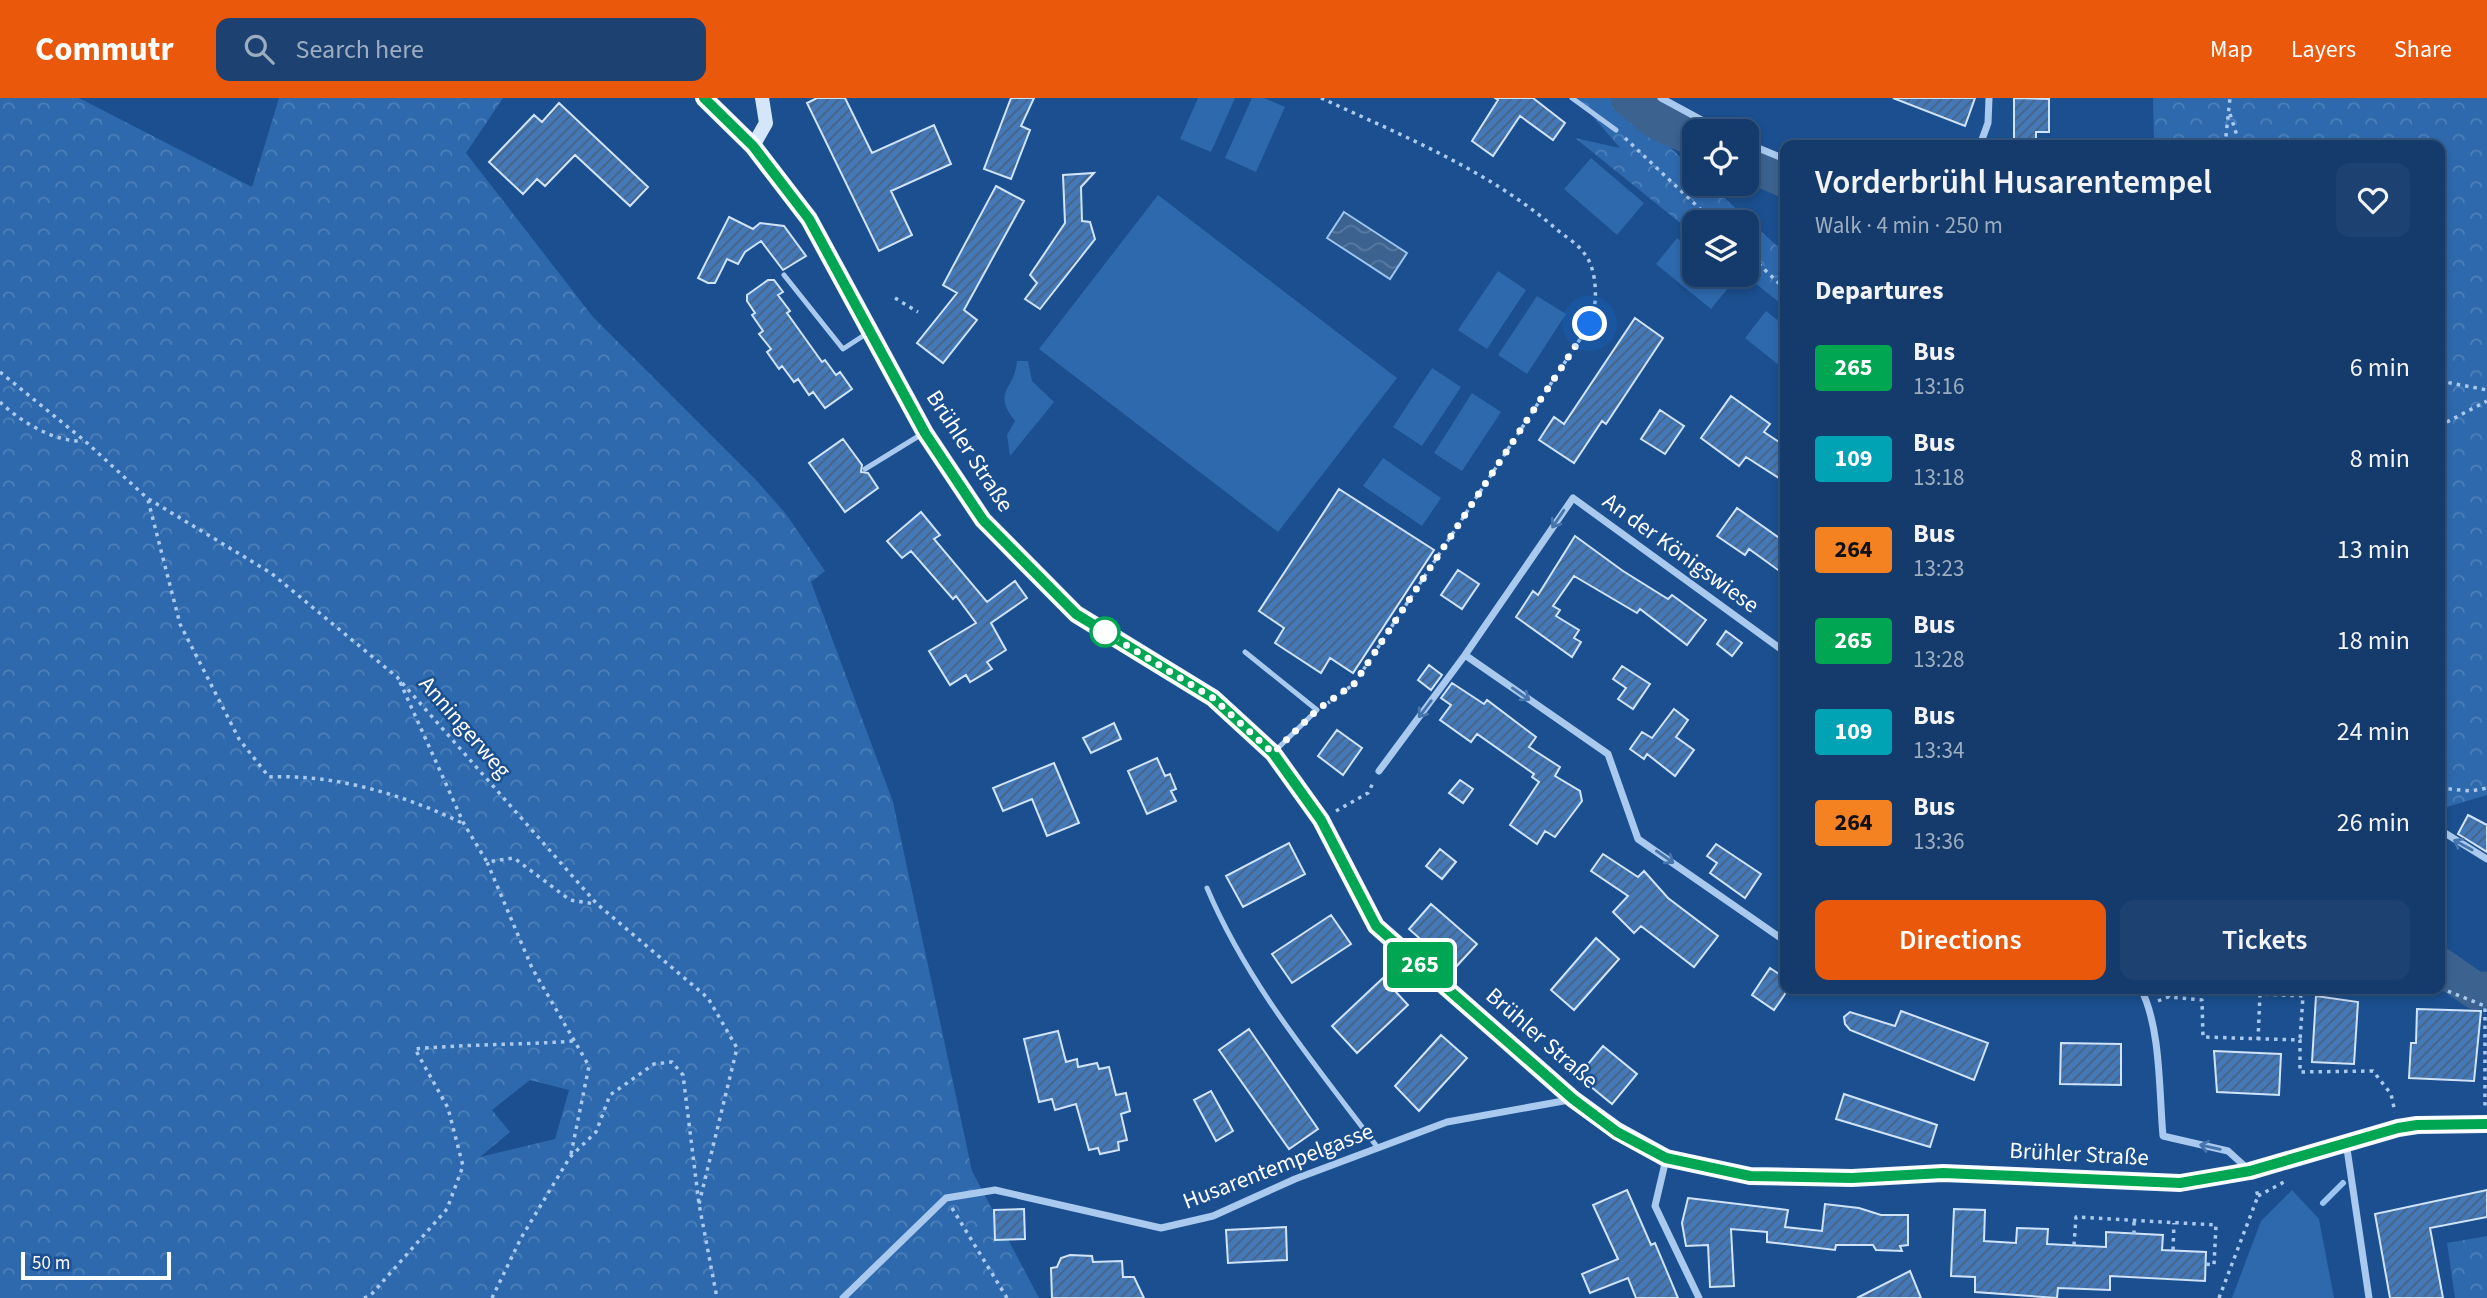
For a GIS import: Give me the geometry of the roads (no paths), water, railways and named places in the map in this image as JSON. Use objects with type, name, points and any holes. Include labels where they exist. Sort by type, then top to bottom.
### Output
[{"type":"main road","name":"Brühler Straße","points":[[704,98],[753,146],[809,219],[925,433],[983,520],[1076,614],[1213,698],[1273,753],[1321,820],[1376,926],[1573,1099],[1617,1132],[1666,1158],[1750,1176],[1852,1178],[1943,1173],[2180,1183],[2250,1171],[2398,1128],[2417,1125],[2486,1124]]},
{"type":"street","points":[[753,146],[766,123],[762,98]]},
{"type":"street","points":[[1661,98],[1700,119]]},
{"type":"street","points":[[1982,140],[1988,123],[1989,98]]},
{"type":"street","points":[[1759,148],[1780,157]]},
{"type":"street","name":"An der Königswiese","points":[[1379,771],[1465,654],[1573,498],[1780,648]]},
{"type":"street","points":[[1465,654],[1608,754],[1638,839],[1780,938]]},
{"type":"street","points":[[2445,833],[2487,859]]},
{"type":"street","points":[[2144,994],[2149,1003],[2164,1136],[2228,1151],[2250,1171]]},
{"type":"street","name":"Husarentempelgasse","points":[[843,1298],[946,1198],[995,1190],[1161,1228],[1213,1216],[1295,1179],[1447,1122],[1573,1099]]},
{"type":"street","points":[[2346,1142],[2370,1298]]},
{"type":"street","points":[[1666,1158],[1656,1206],[1699,1298]]},
{"type":"lane","points":[[1572,98],[1616,130]]},
{"type":"lane","points":[[783,275],[843,349],[871,331]]},
{"type":"lane","points":[[865,469],[925,433]]},
{"type":"lane","points":[[1245,653],[1317,710],[1273,753]]},
{"type":"lane","points":[[1207,888],[1227,936],[1266,1000],[1378,1148]]},
{"type":"water","points":[[1344,212],[1407,253],[1390,279],[1327,238]]},
{"type":"waterway","points":[[1629,98],[1655,120],[1682,132]]},
{"type":"waterway","points":[[1759,168],[1780,177]]},
{"type":"waterway","points":[[2445,969],[2476,991],[2487,990]]},
{"type":"waterway","points":[[2323,1203],[2343,1183]]}]
